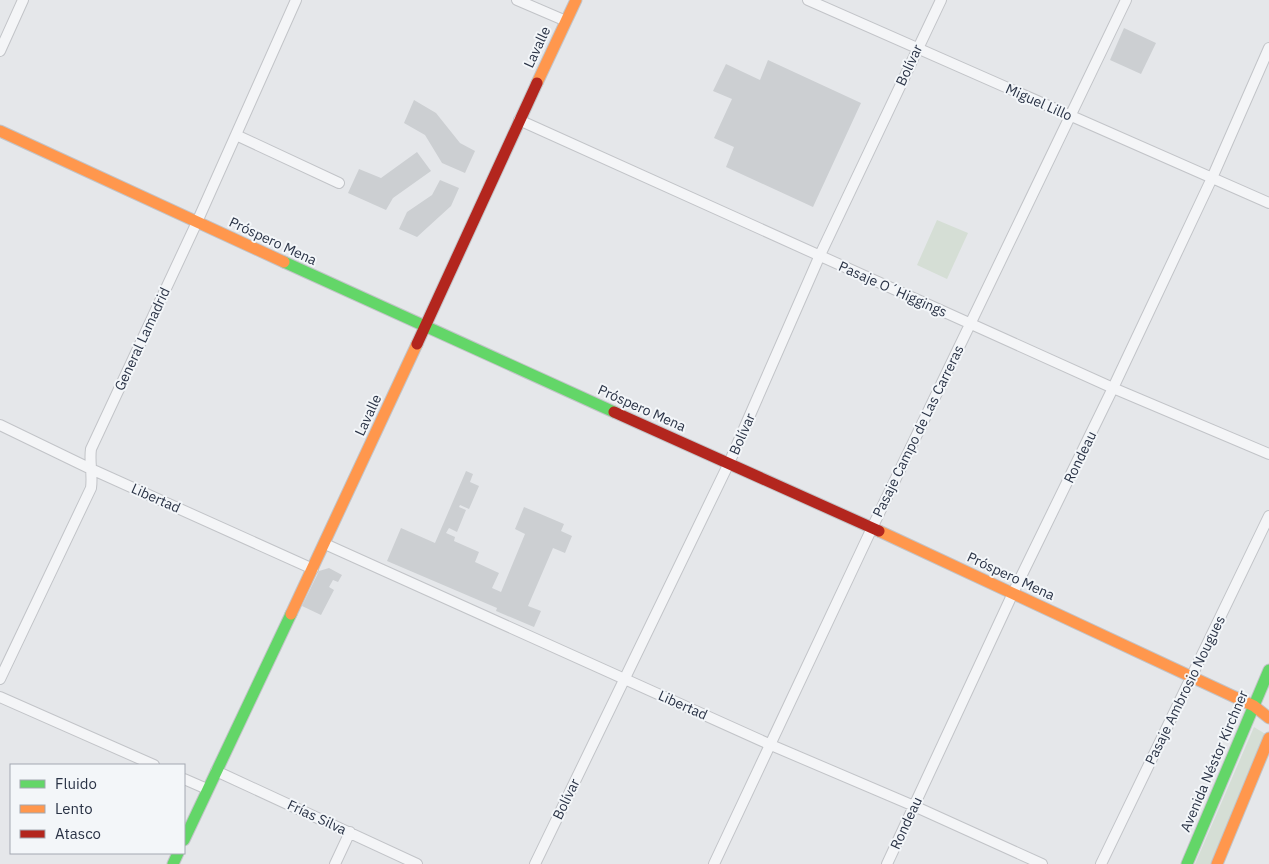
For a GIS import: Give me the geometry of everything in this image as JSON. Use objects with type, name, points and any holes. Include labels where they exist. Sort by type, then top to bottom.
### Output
[{"type":"street","points":[[0,51],[23,0]]},
{"type":"street","name":"General Lamadrid","points":[[0,679],[91,488],[91,449],[197,222],[296,0]]},
{"type":"street","points":[[517,0],[566,21]]},
{"type":"street","name":"Lavalle","points":[[185,838],[325,544],[576,0]]},
{"type":"street","name":"Miguel Lillo","points":[[808,0],[1269,203]]},
{"type":"street","name":"Bolívar","points":[[535,864],[729,463],[820,255],[941,0]]},
{"type":"street","name":"Pasaje Campo de Las Carreras","points":[[714,864],[872,528],[1126,0]]},
{"type":"street","name":"Rondeau","points":[[887,864],[1013,593],[1113,388],[1212,178],[1269,48]]},
{"type":"street","name":"Pasaje O´Higgings","points":[[519,120],[1113,388],[1269,454]]},
{"type":"street","name":"Próspero Mena","points":[[0,131],[426,327],[1013,593],[1254,706],[1269,718]]},
{"type":"street","points":[[236,135],[339,183]]},
{"type":"street","name":"Libertad","points":[[0,425],[91,469],[313,569]]},
{"type":"street","name":"Pasaje Ambrosio Nougues","points":[[1101,864],[1269,516]]},
{"type":"street","name":"Libertad","points":[[325,544],[771,745],[914,806],[1042,864]]},
{"type":"street","name":"Avenida Néstor Kirchner","points":[[1187,864],[1269,670]]},
{"type":"street","points":[[0,696],[152,764]]},
{"type":"street","points":[[1217,864],[1269,738]]},
{"type":"street","name":"Frías Silva","points":[[216,771],[417,864]]},
{"type":"street","points":[[185,779],[207,789]]},
{"type":"street","points":[[334,864],[350,832]]},
{"type":"shaded area","points":[[937,220],[968,233],[947,279],[917,265]]},
{"type":"shaded area","points":[[1254,727],[1267,735],[1212,864],[1195,864]]},
{"type":"building","points":[[1124,28],[1156,43],[1141,74],[1110,60]]},
{"type":"building","points":[[768,60],[861,103],[813,207],[726,167],[734,147],[714,138],[732,99],[713,91],[726,64],[760,80]]},
{"type":"building","points":[[414,100],[436,113],[460,143],[475,151],[465,173],[442,163],[425,135],[404,123]]},
{"type":"building","points":[[417,152],[431,171],[393,198],[386,210],[348,193],[359,169],[381,178]]},
{"type":"building","points":[[440,180],[459,188],[451,206],[417,237],[399,229],[407,212],[432,195]]},
{"type":"building","points":[[466,471],[473,474],[470,482],[479,486],[469,509],[460,505],[459,507],[466,510],[457,532],[449,528],[446,533],[455,537],[454,541],[479,552],[475,562],[499,573],[492,588],[501,592],[525,534],[515,529],[524,507],[564,524],[561,531],[572,536],[565,553],[553,548],[528,606],[541,611],[534,627],[496,611],[497,608],[387,561],[401,528],[435,543]]},
{"type":"building","points":[[329,568],[342,575],[338,582],[333,580],[329,587],[334,590],[321,615],[302,606],[319,571]]},
{"type":"traffic: fast","points":[[284,262],[614,412]]},
{"type":"traffic: fast","points":[[185,838],[291,614]]},
{"type":"traffic: fast","points":[[1187,864],[1269,670]]},
{"type":"traffic: fast","points":[[173,864],[178,854]]},
{"type":"traffic: slow","points":[[537,83],[576,0]]},
{"type":"traffic: slow","points":[[0,131],[284,262]]},
{"type":"traffic: slow","points":[[291,614],[417,344]]},
{"type":"traffic: slow","points":[[879,531],[1254,706],[1269,718]]},
{"type":"traffic: slow","points":[[1217,864],[1269,738]]},
{"type":"traffic: jam","points":[[417,344],[537,83]]},
{"type":"traffic: jam","points":[[614,412],[879,531]]}]
